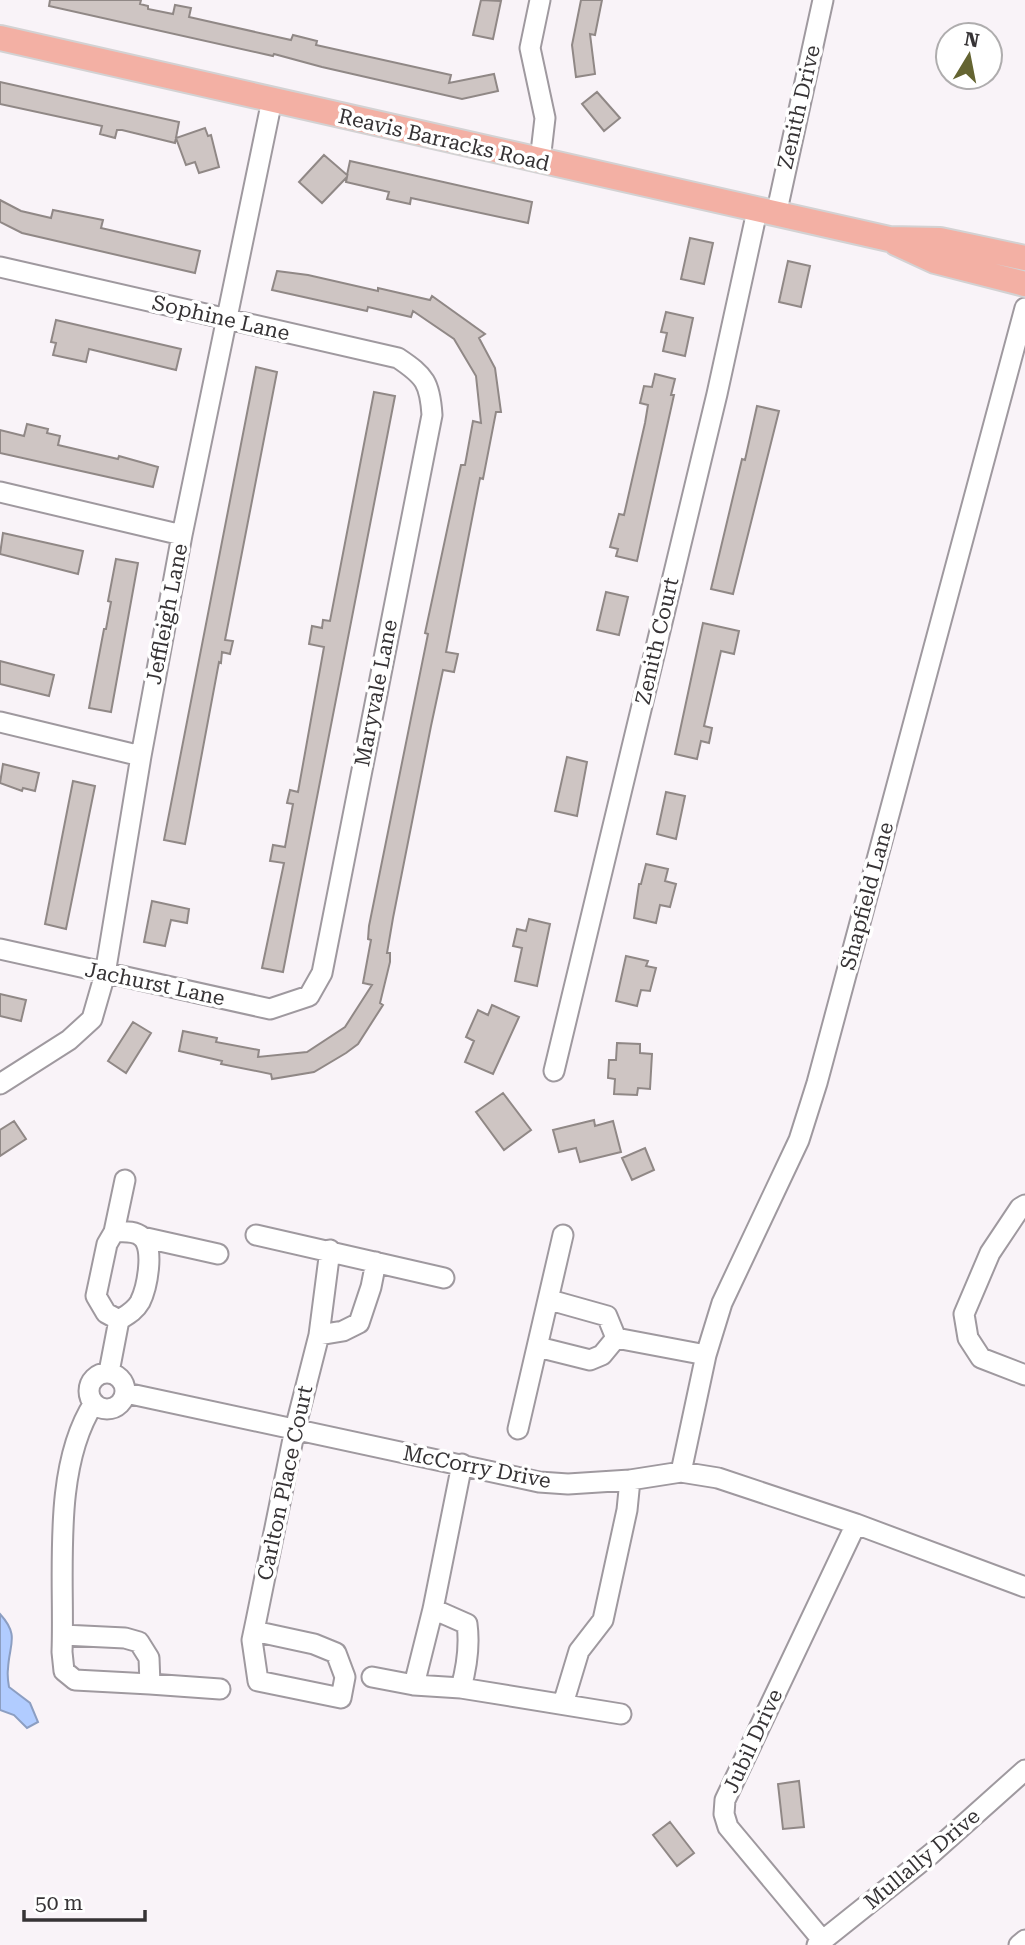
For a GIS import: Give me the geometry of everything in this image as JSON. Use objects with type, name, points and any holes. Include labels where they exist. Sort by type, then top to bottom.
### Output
[{"type":"main road","name":"Reavis Barracks Road","points":[[0,38],[766,213],[889,239],[940,240],[1025,258]]},
{"type":"main road","name":"Reavis Barracks Road","points":[[889,239],[935,261],[1025,284]]},
{"type":"street","points":[[540,0],[530,48],[545,118],[540,161]]},
{"type":"street","name":"Zenith Drive","points":[[766,213],[823,0]]},
{"type":"street","name":"Jeffleigh Lane","points":[[0,1084],[69,1040],[92,1019],[105,974],[141,756],[182,535],[272,100]]},
{"type":"street","name":"Zenith Court","points":[[554,1072],[713,407],[766,213]]},
{"type":"street","name":"Sophine Lane","points":[[0,267],[398,358],[414,368],[430,388]]},
{"type":"street","name":"Shapfield Lane","points":[[681,1472],[706,1355],[723,1303],[799,1140],[813,1094],[1025,308]]},
{"type":"street","name":"Maryvale Lane","points":[[309,996],[322,972],[432,415],[430,388]]},
{"type":"street","points":[[0,492],[182,535]]},
{"type":"street","points":[[0,722],[141,756]]},
{"type":"street","name":"Jachurst Lane","points":[[0,950],[270,1009],[309,996]]},
{"type":"street","points":[[119,1320],[106,1312],[96,1296],[125,1180]]},
{"type":"street","points":[[1025,1205],[1020,1208],[990,1253],[964,1314],[968,1338],[981,1358],[1025,1375]]},
{"type":"street","points":[[114,1232],[129,1231],[142,1237],[218,1254]]},
{"type":"street","points":[[256,1235],[444,1278]]},
{"type":"street","points":[[518,1429],[563,1235]]},
{"type":"street","points":[[109,1373],[119,1320],[131,1313],[141,1300],[151,1253],[142,1237]]},
{"type":"street","name":"Carlton Place Court","points":[[254,1631],[314,1644],[336,1653],[345,1677],[341,1698],[258,1681],[252,1640],[295,1429],[319,1335],[330,1250]]},
{"type":"street","points":[[319,1335],[343,1331],[359,1323],[376,1262]]},
{"type":"street","points":[[550,1300],[607,1316],[616,1338]]},
{"type":"street","points":[[616,1338],[706,1355]]},
{"type":"street","points":[[538,1347],[590,1360],[602,1354],[616,1338]]},
{"type":"street","points":[[109,1373],[120,1377],[126,1393],[121,1404],[103,1409],[94,1403],[90,1396],[90,1384],[98,1375],[109,1373]]},
{"type":"street","name":"McCorry Drive","points":[[126,1393],[539,1482],[568,1484],[630,1480],[681,1472],[718,1478],[856,1524],[1025,1587]]},
{"type":"street","points":[[94,1403],[84,1422],[72,1458],[62,1528],[64,1671],[75,1680],[220,1689]]},
{"type":"street","points":[[414,1685],[433,1609],[462,1465]]},
{"type":"street","points":[[563,1704],[579,1651],[603,1620],[627,1510],[630,1480]]},
{"type":"street","name":"Jubil Drive","points":[[820,1943],[728,1827],[724,1814],[725,1800],[856,1524]]},
{"type":"street","points":[[433,1609],[467,1623],[469,1640],[461,1688]]},
{"type":"street","points":[[63,1635],[125,1638],[139,1642],[149,1658],[150,1684]]},
{"type":"street","points":[[372,1677],[414,1685],[461,1688],[621,1714]]},
{"type":"street","name":"Mullally Drive","points":[[820,1943],[931,1854],[1025,1770]]},
{"type":"street","points":[[1019,1945],[1025,1940]]},
{"type":"water","points":[[0,1614],[12,1634],[9,1687],[30,1703],[38,1722],[27,1728],[14,1715],[0,1710]]},
{"type":"building","points":[[50,0],[141,0],[140,4],[148,6],[148,9],[173,14],[175,5],[191,8],[189,17],[291,40],[293,35],[317,41],[316,45],[451,75],[449,83],[494,74],[498,91],[462,99],[274,54],[273,56],[49,6]]},
{"type":"building","points":[[481,0],[501,1],[493,39],[473,35]]},
{"type":"building","points":[[581,0],[602,0],[595,35],[590,34],[595,74],[576,77],[572,45]]},
{"type":"building","points":[[0,82],[179,122],[175,143],[122,130],[117,130],[115,138],[100,134],[102,126],[0,104]]},
{"type":"building","points":[[597,92],[620,118],[604,131],[582,104]]},
{"type":"building","points":[[205,128],[208,136],[211,135],[219,167],[199,173],[195,162],[186,165],[176,138]]},
{"type":"building","points":[[324,155],[347,175],[350,161],[532,202],[528,223],[411,198],[410,204],[387,199],[389,192],[346,182],[347,177],[322,203],[299,182]]},
{"type":"building","points":[[0,200],[21,211],[51,218],[53,210],[103,220],[101,228],[200,251],[195,273],[22,233],[0,222]]},
{"type":"building","points":[[690,238],[713,243],[704,284],[681,279]]},
{"type":"building","points":[[788,261],[810,266],[801,307],[779,302]]},
{"type":"building","points":[[277,271],[378,291],[378,288],[430,300],[432,296],[485,334],[479,338],[495,368],[501,412],[496,412],[483,479],[480,478],[446,652],[458,654],[454,672],[443,670],[431,726],[393,918],[387,953],[390,953],[390,962],[380,1003],[383,1005],[358,1044],[346,1053],[314,1072],[272,1079],[271,1074],[221,1064],[222,1061],[179,1051],[183,1031],[217,1038],[216,1042],[259,1050],[258,1057],[307,1052],[345,1027],[372,985],[363,983],[371,940],[368,939],[369,926],[428,634],[425,633],[461,465],[465,465],[473,421],[481,423],[476,376],[454,339],[413,311],[411,317],[368,307],[367,311],[272,290]]},
{"type":"building","points":[[666,312],[693,318],[685,356],[663,351],[667,333],[661,332]]},
{"type":"building","points":[[56,320],[181,349],[176,370],[89,349],[86,362],[53,355],[56,343],[51,342]]},
{"type":"building","points":[[256,367],[277,372],[225,640],[233,641],[230,654],[222,652],[221,663],[219,662],[185,844],[164,840]]},
{"type":"building","points":[[655,374],[675,379],[671,395],[674,395],[637,561],[616,556],[618,549],[610,547],[619,514],[624,515],[645,423],[648,405],[640,403],[644,386],[652,387]]},
{"type":"building","points":[[374,392],[395,396],[283,972],[262,968],[284,863],[270,861],[273,845],[285,847],[293,804],[287,803],[290,790],[298,792],[324,647],[309,644],[312,626],[322,628],[323,620],[330,621]]},
{"type":"building","points":[[757,406],[779,411],[733,594],[711,589]]},
{"type":"building","points":[[27,424],[48,429],[47,433],[60,436],[58,445],[118,459],[119,456],[158,467],[153,487],[0,453],[0,430],[24,436]]},
{"type":"building","points":[[3,533],[83,551],[78,574],[0,554]]},
{"type":"building","points":[[116,559],[138,563],[111,712],[89,708],[111,602],[108,601]]},
{"type":"building","points":[[606,592],[628,597],[619,635],[597,630]]},
{"type":"building","points":[[703,623],[739,631],[734,654],[721,651],[704,726],[712,728],[709,743],[701,741],[697,759],[675,754]]},
{"type":"building","points":[[0,661],[54,675],[49,696],[0,684]]},
{"type":"building","points":[[567,757],[587,762],[577,816],[555,811]]},
{"type":"building","points":[[3,764],[39,773],[35,791],[23,788],[22,791],[0,783]]},
{"type":"building","points":[[73,781],[95,786],[66,929],[45,924]]},
{"type":"building","points":[[666,792],[685,796],[676,839],[657,834]]},
{"type":"building","points":[[646,864],[668,869],[665,881],[676,884],[670,907],[660,905],[656,923],[634,918],[639,884]]},
{"type":"building","points":[[152,901],[189,909],[187,923],[171,920],[165,946],[144,942]]},
{"type":"building","points":[[529,919],[550,924],[537,986],[515,981],[522,948],[513,946],[517,929],[526,931]]},
{"type":"building","points":[[626,956],[648,961],[646,966],[656,968],[650,991],[641,990],[637,1006],[616,1001]]},
{"type":"building","points":[[0,994],[26,1000],[21,1021],[0,1016]]},
{"type":"building","points":[[492,1005],[519,1017],[493,1074],[465,1062],[474,1041],[466,1037],[478,1010],[488,1015]]},
{"type":"building","points":[[133,1022],[151,1033],[126,1073],[108,1061]]},
{"type":"building","points":[[617,1043],[640,1044],[640,1053],[652,1054],[650,1089],[638,1088],[637,1095],[614,1094],[615,1079],[608,1078],[609,1060],[616,1060]]},
{"type":"building","points":[[503,1093],[531,1130],[504,1150],[476,1112]]},
{"type":"building","points":[[594,1120],[595,1126],[613,1121],[621,1152],[580,1162],[576,1148],[559,1152],[553,1130]]},
{"type":"building","points":[[14,1121],[26,1139],[0,1156],[0,1130]]},
{"type":"building","points":[[645,1148],[654,1170],[632,1180],[622,1158]]},
{"type":"building","points":[[799,1781],[804,1827],[783,1829],[778,1784]]},
{"type":"building","points":[[670,1822],[694,1853],[677,1866],[653,1835]]}]
